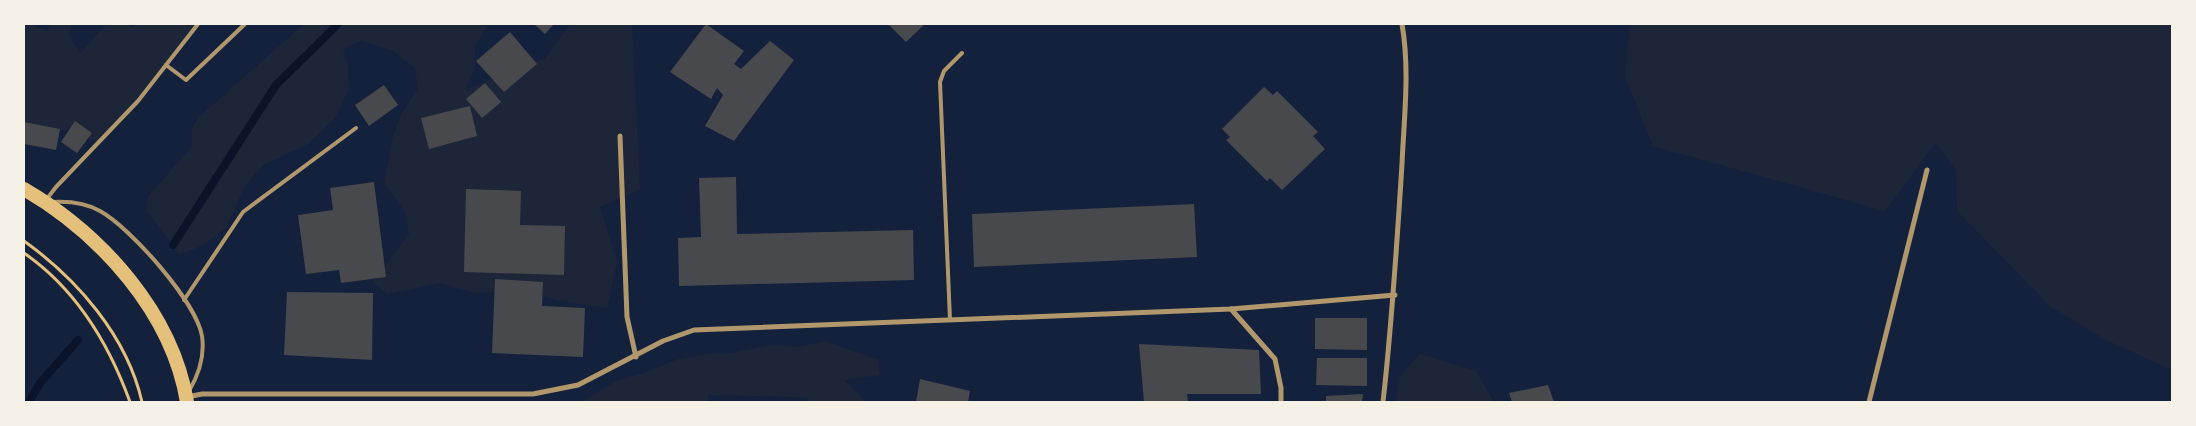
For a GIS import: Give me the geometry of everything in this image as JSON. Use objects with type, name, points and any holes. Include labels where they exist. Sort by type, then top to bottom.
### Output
[{"type":"highway","points":[[24,189],[45,202],[101,249],[119,268],[149,306],[169,342],[187,399]]},
{"type":"street","points":[[1383,402],[1395,295],[1406,76],[1402,24]]},
{"type":"street","points":[[620,136],[627,317],[636,357]]},
{"type":"street","points":[[1868,402],[1927,170]]},
{"type":"street","points":[[187,399],[202,394],[533,394],[578,385],[636,357],[663,341],[694,330],[1231,309],[1395,295]]},
{"type":"street","points":[[1231,309],[1275,359],[1281,388],[1281,402]]},
{"type":"lane","points":[[45,202],[56,187],[138,101],[198,24]]},
{"type":"lane","points":[[166,65],[186,80],[246,24]]},
{"type":"lane","points":[[950,320],[940,82],[950,63],[962,53]]},
{"type":"lane","points":[[184,300],[243,212],[356,128]]},
{"type":"lane","points":[[45,202],[72,202],[85,205],[112,218],[142,247],[176,288],[198,323],[203,351],[200,367],[187,399]]},
{"type":"path","points":[[24,241],[66,275],[105,322],[132,372],[142,402]]},
{"type":"path","points":[[24,253],[60,284],[95,327],[109,350],[130,402]]},
{"type":"shaded area","points":[[51,24],[71,24],[69,36],[81,53],[106,24],[127,24],[133,28],[135,24],[198,24],[101,141],[89,139],[84,128],[42,133],[24,130],[24,27],[32,25],[47,31]]},
{"type":"shaded area","points":[[304,24],[489,24],[475,46],[475,69],[465,90],[545,58],[570,24],[632,24],[640,189],[600,207],[617,262],[607,308],[561,301],[521,291],[476,293],[439,283],[387,294],[373,282],[409,234],[405,212],[384,182],[393,136],[402,113],[418,88],[415,68],[393,51],[362,41],[343,48],[348,65],[349,89],[335,118],[308,144],[263,165],[245,186],[226,228],[204,245],[179,255],[146,211],[148,196],[192,147],[192,128],[199,117]]},
{"type":"shaded area","points":[[1630,24],[2172,24],[2172,370],[2106,340],[2051,307],[1957,211],[1956,170],[1936,142],[1885,211],[1653,146],[1625,76]]},
{"type":"shaded area","points":[[825,341],[878,360],[880,375],[844,380],[866,402],[807,402],[809,398],[708,395],[708,402],[582,402],[616,381],[647,372],[678,359],[706,354],[732,353],[772,345],[799,347]]},
{"type":"shaded area","points":[[1420,354],[1476,371],[1494,402],[1396,402],[1399,377]]},
{"type":"building","points":[[534,24],[554,24],[545,34]]},
{"type":"building","points":[[706,24],[744,51],[734,64],[741,69],[770,41],[794,60],[734,141],[705,126],[723,95],[717,88],[711,99],[670,72]]},
{"type":"building","points":[[888,24],[925,24],[906,42]]},
{"type":"building","points":[[510,32],[537,64],[504,92],[476,61]]},
{"type":"building","points":[[485,83],[501,102],[482,118],[466,99]]},
{"type":"building","points":[[384,85],[398,105],[369,126],[355,105]]},
{"type":"building","points":[[1264,87],[1273,95],[1277,91],[1318,132],[1313,136],[1325,149],[1282,190],[1270,178],[1267,181],[1226,140],[1230,137],[1222,129]]},
{"type":"building","points":[[470,106],[477,136],[429,149],[421,118]]},
{"type":"building","points":[[75,121],[92,133],[77,153],[61,142]]},
{"type":"building","points":[[24,122],[60,129],[56,150],[24,144]]},
{"type":"building","points":[[736,177],[737,234],[913,230],[914,280],[679,286],[678,238],[701,237],[699,178]]},
{"type":"building","points":[[374,182],[386,277],[341,283],[339,270],[306,274],[298,215],[333,210],[330,188]]},
{"type":"building","points":[[466,189],[521,191],[520,225],[565,226],[564,275],[464,272]]},
{"type":"building","points":[[1194,204],[1197,257],[974,267],[972,214]]},
{"type":"building","points":[[495,279],[543,282],[542,306],[585,308],[583,357],[492,353]]},
{"type":"building","points":[[287,292],[373,293],[372,360],[284,355]]},
{"type":"building","points":[[1315,318],[1367,318],[1367,350],[1315,349]]},
{"type":"building","points":[[1139,344],[1259,350],[1261,394],[1187,394],[1188,402],[1144,402]]},
{"type":"building","points":[[1317,358],[1367,358],[1367,386],[1316,385]]},
{"type":"building","points":[[920,379],[970,391],[968,402],[916,402]]},
{"type":"building","points":[[1548,385],[1554,402],[1512,402],[1509,393]]},
{"type":"building","points":[[1363,394],[1362,402],[1326,402],[1326,396]]},
{"type":"waterway","points":[[173,245],[276,85],[338,24]]},
{"type":"waterway","points":[[29,402],[40,383],[78,340]]}]
